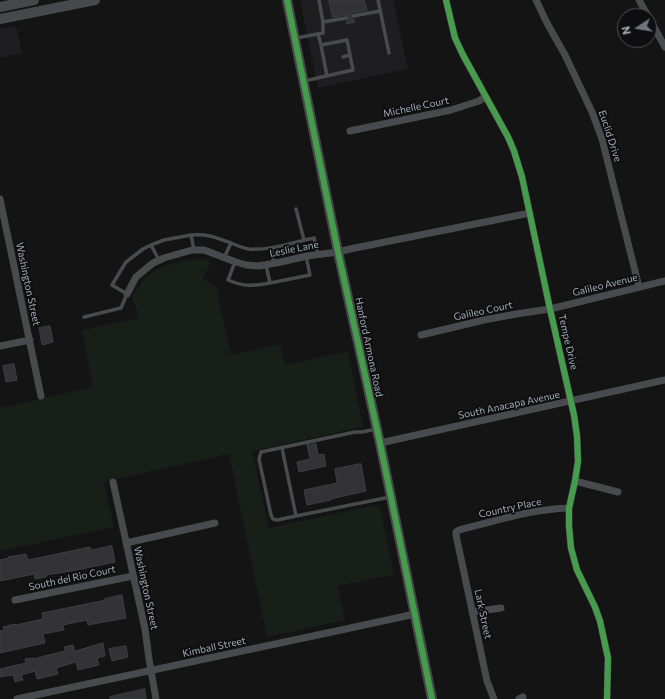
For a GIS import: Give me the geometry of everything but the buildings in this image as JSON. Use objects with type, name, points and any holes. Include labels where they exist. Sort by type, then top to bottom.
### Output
[{"type":"main road","points":[[0,7],[34,0]]},
{"type":"main road","points":[[0,19],[95,0]]},
{"type":"main road","name":"Hanford Armona Road","points":[[287,0],[338,252],[416,614],[432,699]]},
{"type":"street","name":"Tempe Drive","points":[[446,0],[455,38],[485,97],[504,128],[514,151],[522,177],[575,422],[578,445],[578,461],[569,508],[571,548],[577,570],[600,621],[608,658],[607,699]]},
{"type":"street","name":"Euclid Drive","points":[[536,0],[565,55],[592,112],[602,139],[639,287]]},
{"type":"street","points":[[657,32],[665,46]]},
{"type":"street","name":"Michelle Court","points":[[350,131],[452,110],[479,101],[485,97]]},
{"type":"street","name":"Washington Street","points":[[0,199],[41,396]]},
{"type":"street","name":"Leslie Lane","points":[[127,294],[136,277],[159,260],[194,250],[204,250],[235,262],[259,266],[306,256],[338,252],[530,213]]},
{"type":"street","name":"Galileo Avenue","points":[[550,309],[665,281]]},
{"type":"street","name":"Galileo Court","points":[[421,335],[492,318],[550,309]]},
{"type":"street","points":[[0,346],[30,340]]},
{"type":"street","name":"South Anacapa Avenue","points":[[380,443],[665,380]]},
{"type":"street","points":[[575,481],[618,492]]},
{"type":"street","name":"Washington Street","points":[[114,482],[147,644],[156,699]]},
{"type":"street","name":"Country Place","points":[[456,532],[555,508],[569,508]]},
{"type":"street","points":[[126,543],[215,523]]},
{"type":"street","name":"Lark Street","points":[[456,532],[487,681],[494,699]]},
{"type":"street","name":"South del Rio Court","points":[[15,600],[133,576]]},
{"type":"street","points":[[472,612],[501,608]]},
{"type":"street","name":"Kimball Street","points":[[17,699],[416,614]]},
{"type":"lane","points":[[294,38],[323,33],[323,22],[319,0]]},
{"type":"lane","points":[[378,0],[389,53]]},
{"type":"lane","points":[[353,16],[380,10]]},
{"type":"lane","points":[[323,22],[346,18]]},
{"type":"lane","points":[[318,34],[326,61],[327,76]]},
{"type":"lane","points":[[303,81],[353,70],[347,40],[321,46]]},
{"type":"lane","points":[[344,57],[350,55]]},
{"type":"lane","points":[[296,210],[304,240]]},
{"type":"lane","points":[[84,317],[121,308],[127,294],[112,285],[126,262],[143,249],[164,240],[191,234],[202,234],[248,249],[271,248],[314,238],[318,254]]},
{"type":"lane","points":[[191,234],[194,250]]},
{"type":"lane","points":[[224,258],[231,243]]},
{"type":"lane","points":[[150,245],[159,260]]},
{"type":"lane","points":[[270,283],[271,248]]},
{"type":"lane","points":[[235,262],[228,280],[238,284],[253,286],[310,275],[306,256]]},
{"type":"lane","points":[[377,429],[355,432],[261,452],[259,459],[271,515],[273,519],[276,520],[391,497]]},
{"type":"lane","points":[[282,448],[296,516]]},
{"type":"shaded area","points":[[300,0],[393,0],[408,69],[318,88]]},
{"type":"shaded area","points":[[16,26],[22,53],[0,58],[0,29]]},
{"type":"shaded area","points":[[198,259],[211,262],[203,279],[219,288],[218,296],[231,355],[280,344],[285,365],[348,351],[363,427],[252,451],[269,528],[375,505],[380,507],[394,575],[338,586],[345,620],[267,637],[229,454],[104,482],[114,527],[0,551],[0,408],[93,387],[82,330],[138,318],[132,297],[147,276],[167,265]]},
{"type":"cycle path","points":[[287,0],[338,252],[380,443],[432,699]]},
{"type":"cycle path","points":[[446,0],[455,38],[508,137],[522,177],[574,415],[578,461],[569,508],[571,548],[577,570],[600,621],[608,658],[607,699]]}]
